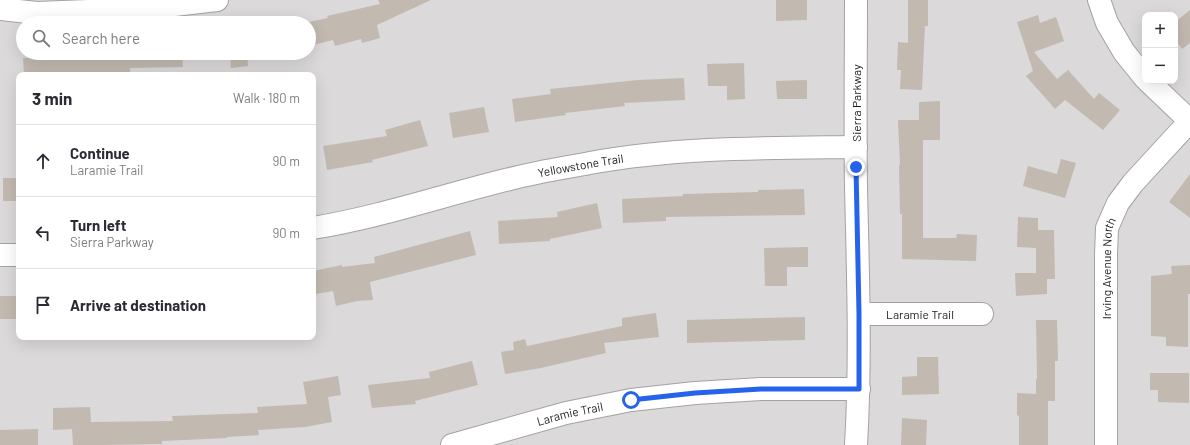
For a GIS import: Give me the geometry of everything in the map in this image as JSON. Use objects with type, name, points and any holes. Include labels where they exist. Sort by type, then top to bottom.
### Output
[{"type":"street","points":[[0,9],[37,13],[140,9],[217,0]]},
{"type":"street","name":"Sierra Parkway","points":[[856,0],[856,147],[859,314],[859,389],[856,445]]},
{"type":"street","points":[[1099,0],[1107,23],[1124,52],[1142,74]]},
{"type":"street","points":[[1151,84],[1190,121]]},
{"type":"street","name":"Irving Avenue North","points":[[1106,445],[1107,228],[1118,204],[1133,184],[1190,121]]},
{"type":"street","name":"Yellowstone Trail","points":[[316,227],[353,221],[511,178],[592,162],[674,152],[757,148],[856,147]]},
{"type":"street","points":[[0,254],[16,254]]},
{"type":"street","name":"Laramie Trail","points":[[859,314],[982,314]]},
{"type":"street","name":"Laramie Trail","points":[[452,445],[566,413],[631,400],[695,393],[761,389],[859,389]]},
{"type":"shaded area","points":[[0,0],[1190,0],[1190,445],[0,445]]},
{"type":"building","points":[[378,0],[431,0],[377,25],[380,38],[362,43],[361,39],[335,46],[333,40],[316,44],[316,21],[328,18],[327,16],[380,4]]},
{"type":"building","points":[[776,0],[807,0],[807,20],[776,21]]},
{"type":"building","points":[[908,0],[928,0],[928,26],[925,26],[922,90],[900,89],[901,70],[897,70],[898,42],[908,43]]},
{"type":"building","points":[[1190,10],[1190,43],[1182,49],[1178,43],[1178,20]]},
{"type":"building","points":[[1038,15],[1040,23],[1056,17],[1064,41],[1034,52],[1057,79],[1068,70],[1094,99],[1099,93],[1120,110],[1103,130],[1065,100],[1055,109],[1026,76],[1033,71],[1017,22]]},
{"type":"building","points":[[23,60],[182,60],[183,67],[130,68],[130,72],[24,72]]},
{"type":"building","points":[[230,60],[248,60],[248,66],[231,68]]},
{"type":"building","points":[[744,63],[745,99],[727,100],[727,86],[708,86],[707,64]]},
{"type":"building","points":[[684,78],[685,100],[624,103],[625,106],[565,113],[566,115],[515,122],[512,99],[551,94],[550,89],[638,80]]},
{"type":"building","points":[[807,80],[807,99],[777,99],[776,81]]},
{"type":"building","points":[[940,101],[940,140],[923,140],[923,238],[956,238],[957,234],[977,235],[976,261],[902,259],[902,214],[900,214],[898,120],[919,120],[919,102]]},
{"type":"building","points":[[484,107],[489,132],[453,138],[449,113]]},
{"type":"building","points":[[420,120],[428,146],[372,160],[373,162],[327,170],[323,146],[387,136],[385,130]]},
{"type":"building","points":[[1061,159],[1076,163],[1065,198],[1023,186],[1028,166],[1057,174]]},
{"type":"building","points":[[1190,174],[1190,218],[1169,202]]},
{"type":"building","points":[[3,178],[16,178],[16,201],[3,201]]},
{"type":"building","points":[[804,189],[805,215],[666,217],[666,221],[623,223],[622,199],[683,196],[683,194]]},
{"type":"building","points":[[597,203],[602,228],[550,239],[550,241],[499,244],[498,221],[558,217],[557,212]]},
{"type":"building","points":[[1018,217],[1038,218],[1038,230],[1054,230],[1055,279],[1047,279],[1047,294],[1016,296],[1015,273],[1036,273],[1036,248],[1017,247]]},
{"type":"building","points":[[470,231],[476,255],[370,282],[373,300],[357,301],[336,306],[333,291],[316,294],[316,270],[342,265],[342,267],[375,263],[374,257]]},
{"type":"building","points":[[808,247],[808,267],[787,267],[787,286],[765,286],[764,248]]},
{"type":"building","points":[[1190,265],[1190,294],[1188,294],[1188,347],[1166,346],[1166,337],[1151,336],[1151,276],[1172,274],[1171,266]]},
{"type":"building","points":[[0,296],[16,296],[16,319],[0,319]]},
{"type":"building","points":[[656,313],[659,337],[604,343],[606,353],[541,368],[505,374],[501,352],[514,350],[513,342],[525,339],[527,346],[622,326],[622,318]]},
{"type":"building","points":[[805,317],[805,340],[687,343],[687,320]]},
{"type":"building","points":[[1036,320],[1057,320],[1058,361],[1055,361],[1055,401],[1048,401],[1048,445],[1019,445],[1017,393],[1036,394]]},
{"type":"building","points":[[917,357],[938,357],[939,394],[902,395],[902,377],[917,376]]},
{"type":"building","points":[[472,361],[478,385],[415,401],[416,404],[372,408],[368,385],[430,378],[429,372]]},
{"type":"building","points":[[1150,373],[1189,373],[1189,403],[1158,402],[1158,390],[1150,390]]},
{"type":"building","points":[[338,376],[341,395],[328,397],[332,422],[305,427],[258,430],[259,435],[162,441],[162,444],[73,445],[72,429],[53,430],[53,408],[90,407],[91,422],[173,421],[172,416],[258,413],[257,407],[307,404],[303,382]]},
{"type":"building","points":[[902,418],[927,420],[926,445],[901,445]]},
{"type":"building","points":[[38,429],[38,445],[0,445],[0,430]]},
{"type":"route","points":[[631,400],[695,393],[761,389],[859,389],[856,167]]}]
